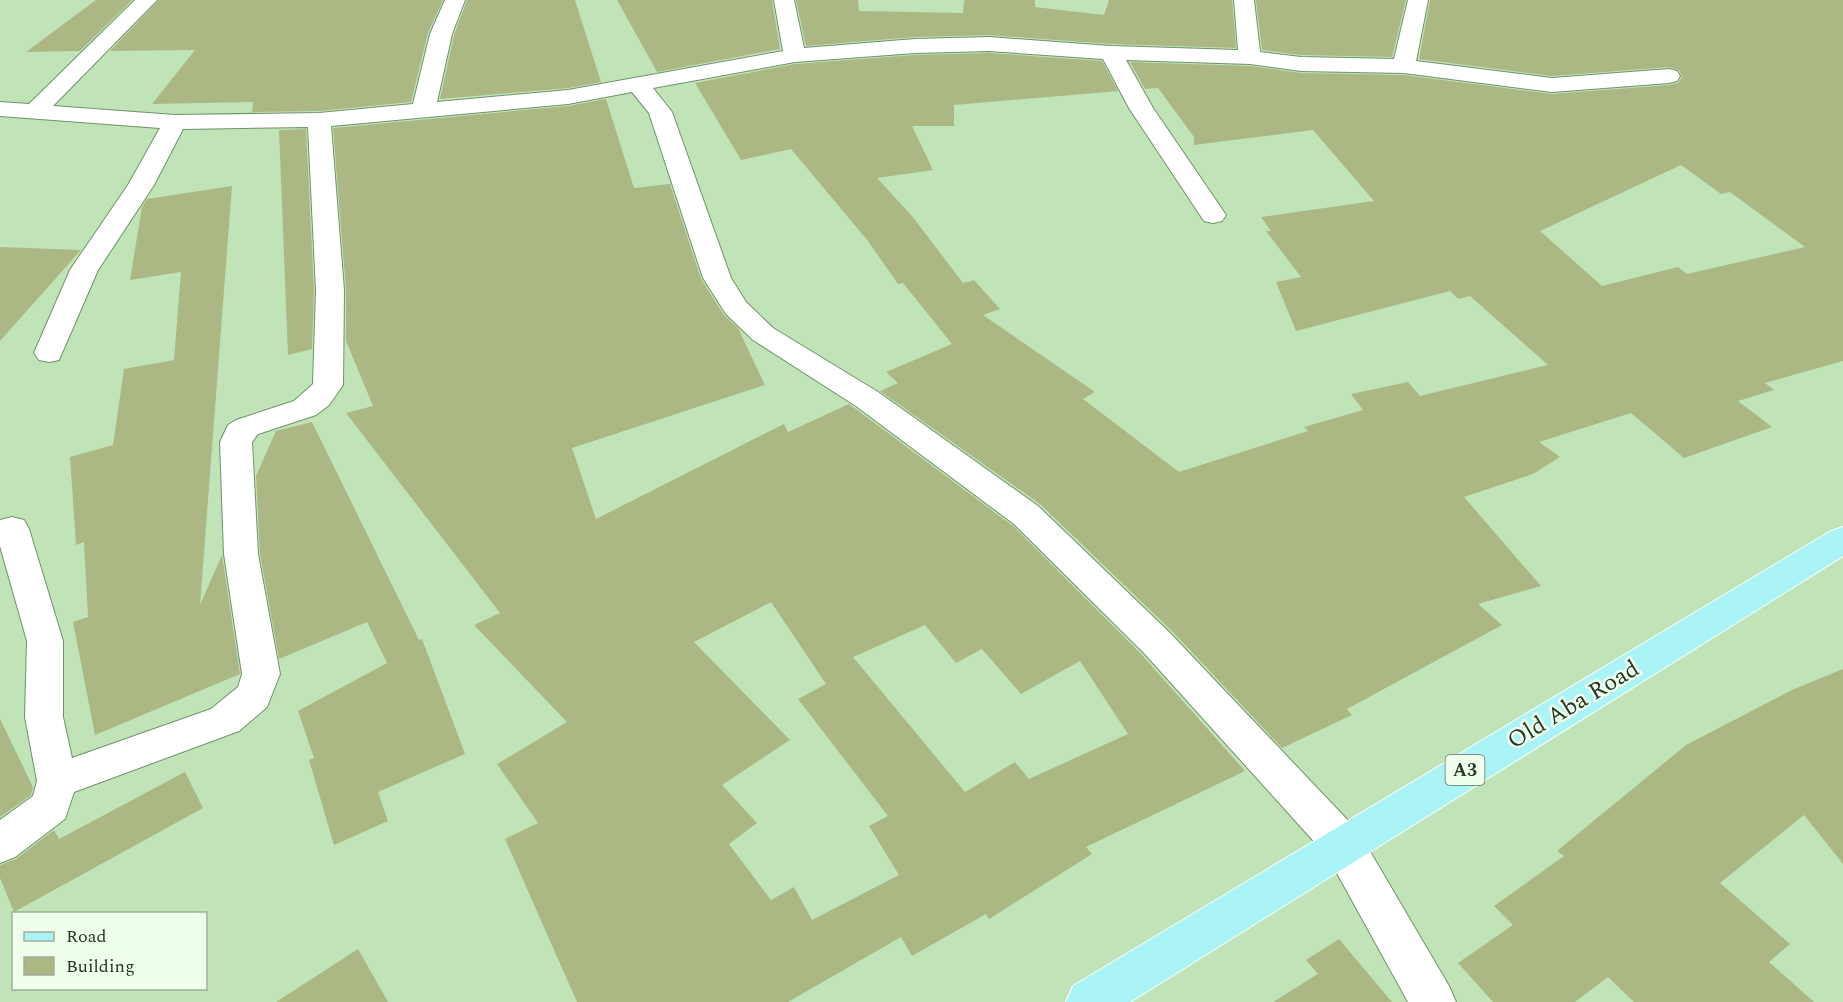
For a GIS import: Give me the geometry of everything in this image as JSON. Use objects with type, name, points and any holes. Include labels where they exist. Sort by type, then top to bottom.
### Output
[{"type":"main road","name":"Old Aba Road","points":[[1089,1002],[1343,844],[1843,540]]},
{"type":"street","points":[[35,111],[147,0]]},
{"type":"street","points":[[424,109],[441,34],[455,0]]},
{"type":"street","points":[[784,0],[795,55]]},
{"type":"street","points":[[1244,0],[1250,57]]},
{"type":"street","points":[[1404,66],[1418,0]]},
{"type":"street","points":[[0,109],[175,122],[319,120],[568,97],[639,86],[795,55],[915,46],[989,44],[1111,53],[1250,57],[1301,64],[1404,66],[1552,85],[1669,76]]},
{"type":"street","points":[[1111,53],[1147,118],[1213,215]]},
{"type":"street","points":[[639,86],[660,112],[717,278],[736,308],[763,334],[867,399],[1026,515],[1157,643],[1343,844],[1433,1002]]},
{"type":"street","points":[[57,781],[225,720],[254,696],[261,674],[241,554],[236,442],[239,433],[247,427],[305,408],[318,398],[328,385],[330,290],[319,120]]},
{"type":"street","points":[[49,353],[84,270],[141,185],[175,122]]},
{"type":"street","points":[[0,844],[51,806],[57,781],[44,717],[45,641],[12,529]]},
{"type":"building","points":[[96,0],[132,0],[80,51],[26,52]]},
{"type":"building","points":[[159,0],[443,0],[428,33],[411,102],[319,111],[252,112],[253,102],[152,104],[195,50],[110,51]]},
{"type":"building","points":[[467,0],[575,0],[601,82],[568,88],[440,99],[454,35]]},
{"type":"building","points":[[617,0],[772,0],[780,49],[657,72]]},
{"type":"building","points":[[796,0],[858,0],[859,11],[963,13],[964,0],[1035,0],[1035,7],[1104,15],[1109,0],[1232,0],[1236,48],[1111,44],[989,35],[915,37],[806,46]]},
{"type":"building","points":[[1256,0],[1406,0],[1392,57],[1301,55],[1262,50]]},
{"type":"building","points":[[1430,0],[1843,0],[1843,361],[1765,383],[1774,390],[1738,401],[1772,427],[1684,458],[1631,413],[1539,442],[1560,457],[1533,474],[1464,497],[1541,586],[1478,604],[1502,625],[1347,709],[1352,715],[1282,748],[1172,631],[1040,504],[880,391],[898,383],[886,372],[952,344],[903,283],[898,284],[868,241],[791,149],[741,160],[695,83],[795,64],[915,55],[989,53],[1102,61],[1118,91],[954,105],[954,126],[912,126],[933,170],[877,178],[912,216],[963,283],[974,280],[1000,309],[983,315],[1095,392],[1083,399],[1179,472],[1308,431],[1304,427],[1363,410],[1351,394],[1408,382],[1420,396],[1548,365],[1470,296],[1458,299],[1450,291],[1296,331],[1276,282],[1301,277],[1266,231],[1271,231],[1261,217],[1374,201],[1313,130],[1194,145],[1194,137],[1158,88],[1145,89],[1130,62],[1250,66],[1301,73],[1404,75],[1552,94],[1669,85],[1678,83],[1682,77],[1679,70],[1669,67],[1552,76],[1419,59]],"holes":[[[1681,165],[1721,194],[1730,192],[1805,247],[1687,274],[1678,267],[1602,286],[1540,231]]]},
{"type":"building","points":[[606,99],[634,188],[670,184],[701,279],[724,315],[738,328],[765,385],[572,448],[596,519],[784,424],[788,432],[849,404],[1013,526],[1142,655],[1245,771],[1086,847],[1092,854],[989,919],[986,914],[912,956],[901,937],[788,1002],[577,1002],[505,839],[538,823],[497,764],[567,722],[474,625],[500,613],[346,413],[373,406],[346,341],[346,290],[333,128],[568,106]],"holes":[[[771,602],[826,684],[798,699],[888,816],[869,826],[899,875],[812,920],[794,887],[771,900],[729,844],[757,823],[722,785],[790,740],[694,642]],[[925,625],[956,663],[982,649],[1021,694],[1080,661],[1128,734],[1029,779],[1015,762],[965,792],[853,657]]]},
{"type":"building","points":[[306,129],[314,290],[312,349],[288,355],[279,130]]},
{"type":"building","points":[[232,186],[200,605],[222,555],[240,674],[95,735],[73,622],[88,617],[84,542],[76,545],[70,457],[113,445],[124,369],[174,360],[181,272],[130,280],[142,207],[147,199]]},
{"type":"building","points":[[0,247],[81,250],[0,341]]},
{"type":"building","points":[[312,422],[419,640],[422,639],[465,754],[378,792],[388,821],[334,845],[309,760],[314,758],[298,711],[387,663],[367,622],[279,659],[260,554],[256,476],[276,431]]},
{"type":"building","points":[[1843,669],[1843,864],[1804,815],[1720,883],[1790,944],[1769,962],[1814,1002],[1634,1002],[1608,977],[1575,1002],[1493,1002],[1458,963],[1513,925],[1494,906],[1564,856],[1557,851],[1686,745],[1792,690]]},
{"type":"building","points":[[0,719],[33,787],[31,795],[0,817]]},
{"type":"building","points":[[185,772],[203,808],[14,912],[0,878],[0,865],[16,859],[54,830],[59,839]]},
{"type":"building","points":[[1339,939],[1392,1002],[1273,1002],[1318,974],[1306,960]]},
{"type":"building","points":[[358,949],[388,1002],[276,1002]]}]
